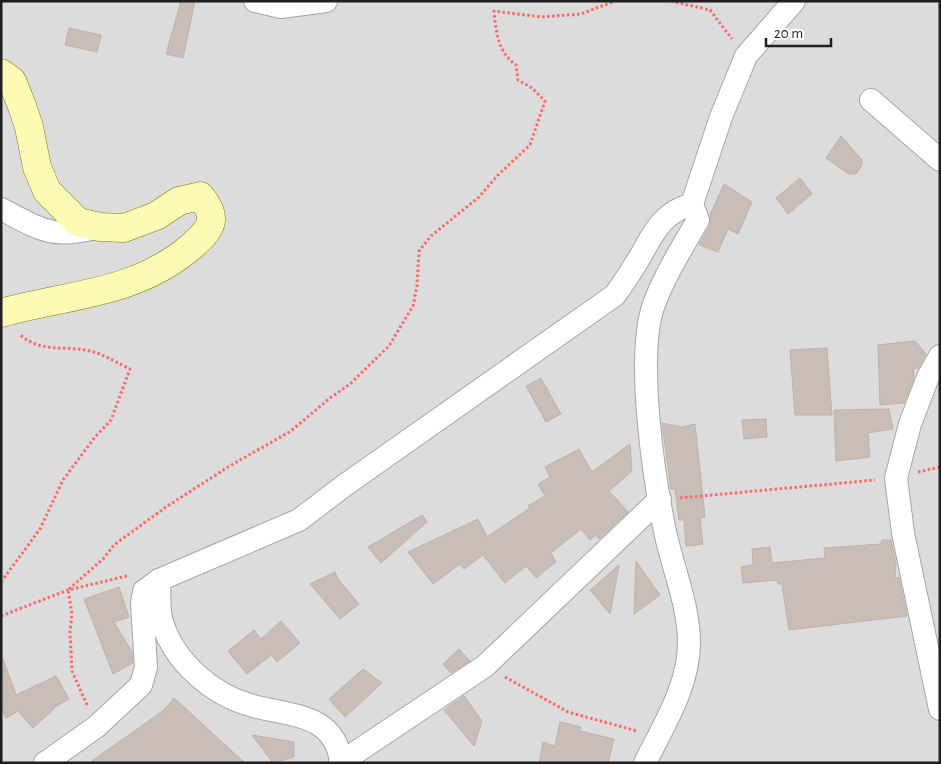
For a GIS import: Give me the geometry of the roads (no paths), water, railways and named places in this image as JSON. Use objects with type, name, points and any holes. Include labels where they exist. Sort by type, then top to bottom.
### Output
[{"type":"main road","points":[[1,73],[12,81],[22,106],[29,127],[37,167],[47,192],[78,222],[100,227],[124,228],[156,216],[179,201],[200,196],[210,208],[212,219],[206,234],[188,250],[136,280],[97,293],[5,312]]},
{"type":"street","points":[[254,1],[281,7],[326,1]]},
{"type":"street","points":[[645,763],[684,679],[689,643],[683,600],[666,536],[650,430],[646,359],[653,309],[668,274],[698,220],[692,204],[721,117],[746,56],[794,1]]},
{"type":"street","points":[[871,100],[940,160]]},
{"type":"street","points":[[45,763],[96,727],[141,685],[146,666],[142,603],[144,591],[159,580],[299,520],[345,485],[616,295],[636,264],[647,241],[668,214],[692,204]]},
{"type":"street","points":[[1,209],[41,230],[71,234],[100,227]]},
{"type":"street","points":[[940,356],[928,377],[910,424],[896,478],[903,533],[931,619],[940,709]]},
{"type":"street","points":[[159,580],[161,620],[173,647],[190,667],[213,688],[249,705],[304,716],[325,729],[339,747],[341,763],[485,666],[660,499]]}]
